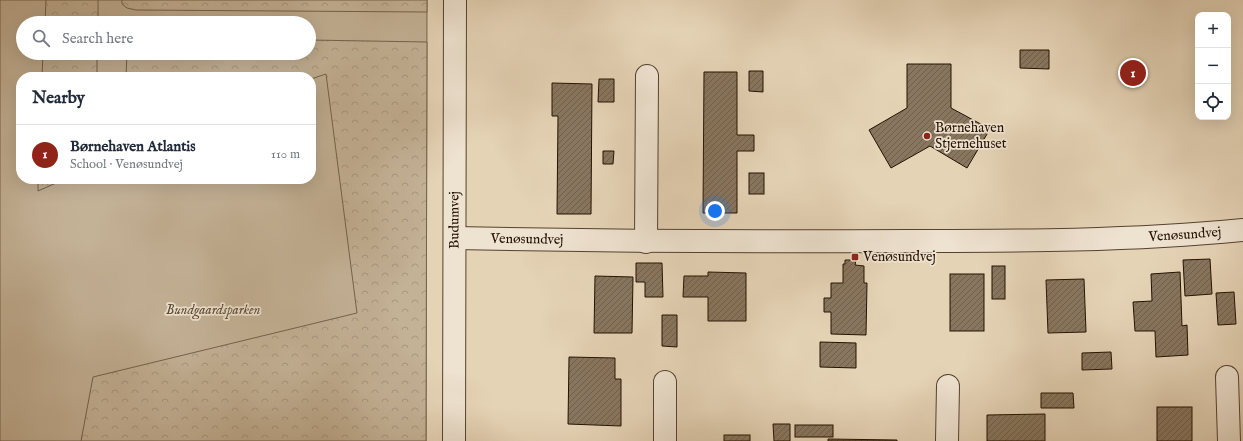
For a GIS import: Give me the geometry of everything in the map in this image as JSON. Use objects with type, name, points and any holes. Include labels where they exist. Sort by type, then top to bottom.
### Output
[{"type":"street","name":"Budumvej","points":[[454,441],[455,0]]},
{"type":"street","points":[[646,242],[647,76]]},
{"type":"street","name":"Venøsundvej","points":[[455,238],[646,242],[1064,240],[1184,236],[1243,230]]},
{"type":"street","points":[[1227,377],[1229,441]]},
{"type":"street","points":[[665,382],[665,441]]},
{"type":"street","points":[[948,386],[948,441]]},
{"type":"green space","name":"Bundgaardsparken","points":[[0,0],[427,0],[426,441],[0,441]]},
{"type":"green space","points":[[46,0],[98,0],[98,16],[45,16]]},
{"type":"green space","points":[[122,0],[427,0],[427,12],[136,10],[127,8],[122,4]]},
{"type":"green space","points":[[316,40],[427,42],[426,441],[81,441],[93,377],[357,313],[326,74],[316,77],[316,72],[126,72],[127,60],[316,60]]},
{"type":"green space","points":[[43,60],[97,60],[97,72],[42,72]]},
{"type":"green space","points":[[38,184],[54,184],[38,191]]},
{"type":"building","points":[[1020,50],[1049,50],[1049,69],[1020,68]]},
{"type":"building","points":[[907,64],[951,64],[951,108],[990,129],[967,168],[930,146],[891,168],[869,130],[907,108]]},
{"type":"building","points":[[749,71],[763,71],[763,92],[749,91]]},
{"type":"building","points":[[704,72],[737,72],[737,135],[754,135],[754,151],[737,151],[737,213],[703,213]]},
{"type":"building","points":[[599,79],[614,79],[614,102],[598,102]]},
{"type":"building","points":[[552,83],[592,84],[591,214],[557,214],[558,116],[552,116]]},
{"type":"building","points":[[603,151],[614,151],[613,164],[603,164]]},
{"type":"building","points":[[749,173],[764,173],[764,194],[749,194]]},
{"type":"building","points":[[1210,259],[1212,294],[1185,296],[1183,260]]},
{"type":"building","points":[[845,260],[856,260],[855,265],[864,266],[864,283],[867,283],[866,335],[831,334],[831,312],[824,312],[824,298],[831,298],[831,283],[843,283],[843,264],[845,264]]},
{"type":"building","points":[[636,263],[662,263],[663,297],[645,297],[645,282],[636,282]]},
{"type":"building","points":[[992,266],[1005,266],[1005,299],[992,299]]},
{"type":"building","points":[[708,272],[746,273],[746,321],[708,321],[708,297],[683,297],[684,276],[708,276]]},
{"type":"building","points":[[1180,272],[1182,326],[1187,325],[1188,355],[1156,357],[1155,331],[1135,331],[1133,302],[1152,301],[1151,274]]},
{"type":"building","points":[[950,274],[984,274],[984,331],[950,331]]},
{"type":"building","points":[[595,276],[633,277],[632,333],[594,333]]},
{"type":"building","points":[[1084,279],[1086,332],[1048,333],[1046,280]]},
{"type":"building","points":[[1234,292],[1236,324],[1218,325],[1216,293]]},
{"type":"building","points":[[662,315],[677,315],[677,347],[662,346]]},
{"type":"building","points":[[820,342],[856,343],[856,368],[820,367]]},
{"type":"building","points":[[1111,352],[1112,369],[1082,370],[1082,353]]},
{"type":"building","points":[[569,357],[615,358],[615,379],[621,379],[621,426],[568,424]]},
{"type":"building","points":[[1041,393],[1073,393],[1074,408],[1041,408]]},
{"type":"building","points":[[1157,407],[1192,407],[1192,441],[1157,441]]},
{"type":"building","points":[[1045,414],[1045,441],[987,441],[987,415]]},
{"type":"building","points":[[773,424],[790,424],[790,441],[774,441]]},
{"type":"building","points":[[795,425],[833,425],[833,437],[795,437]]},
{"type":"building","points":[[724,435],[750,435],[750,441],[724,441]]},
{"type":"building","points":[[828,439],[897,440],[897,441],[828,441]]},
{"type":"place","name":"Børnehaven Atlantis","points":[[1133,73]]},
{"type":"place","name":"Børnehaven Stjernehuset","points":[[927,136]]},
{"type":"place","name":"Venøsundvej","points":[[855,257]]}]
